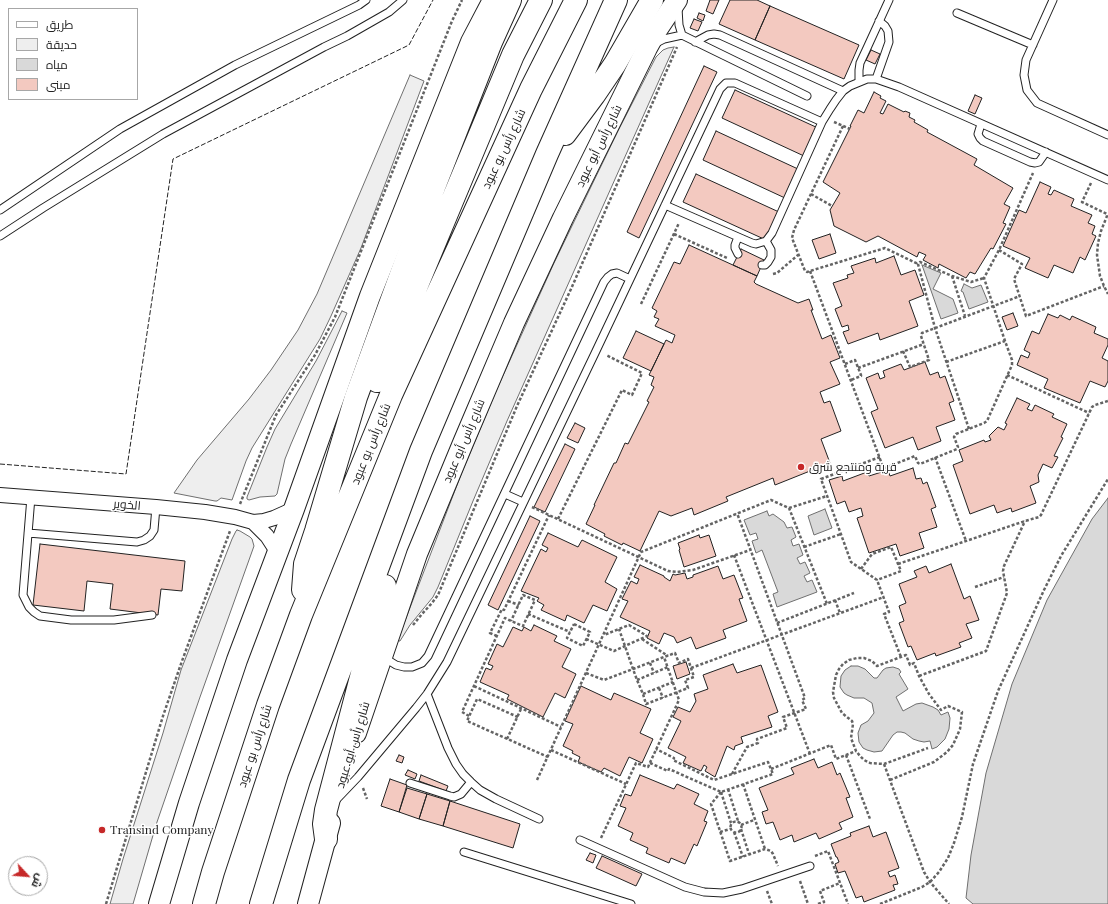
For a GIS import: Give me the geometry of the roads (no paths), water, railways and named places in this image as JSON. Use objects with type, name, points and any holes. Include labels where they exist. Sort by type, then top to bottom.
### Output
[{"type":"highway","points":[[301,615],[305,564],[356,397],[424,212],[488,49],[510,0]]},
{"type":"highway","points":[[316,531],[513,55],[541,0]]},
{"type":"highway","name":"شارع رأس بو عبود","points":[[204,904],[213,872],[268,705],[301,615],[391,395],[531,89],[576,0]]},
{"type":"highway","points":[[261,904],[300,780],[421,451],[546,154],[616,0]]},
{"type":"highway","points":[[546,154],[572,126],[594,95],[615,64],[652,0]]},
{"type":"highway","points":[[326,839],[324,824],[326,810],[352,706],[421,451]]},
{"type":"street","points":[[159,904],[194,788],[237,660],[278,553],[370,296],[471,42],[493,0]]},
{"type":"street","name":"شارع رأس أبو عبود","points":[[308,904],[361,717],[417,554],[514,323],[563,218],[647,48],[657,30],[678,0]]},
{"type":"street","name":"الخوير","points":[[0,495],[156,507],[235,517],[252,522],[267,536],[278,553]]},
{"type":"street","name":"الخوير","points":[[252,522],[274,518],[294,509]]},
{"type":"lane","points":[[0,210],[120,129],[235,65],[359,5],[366,0]]},
{"type":"lane","points":[[0,236],[163,134],[390,12],[403,0]]},
{"type":"lane","points":[[678,0],[677,15],[682,35]]},
{"type":"lane","points":[[859,82],[860,63],[889,0]]},
{"type":"lane","points":[[1053,0],[1026,60],[1024,75],[1027,90],[1036,102],[1108,135]]},
{"type":"lane","points":[[957,13],[1033,45]]},
{"type":"lane","points":[[876,79],[889,42],[888,31],[879,21]]},
{"type":"lane","points":[[647,48],[664,39],[682,35],[807,96]]},
{"type":"lane","points":[[695,42],[708,35],[720,35],[843,91]]},
{"type":"lane","points":[[665,205],[756,244],[766,242],[772,233],[824,120],[836,100],[843,91],[850,86],[868,79],[876,79],[899,87],[1108,180]]},
{"type":"lane","points":[[337,799],[358,777],[427,694],[455,646],[720,89],[726,83],[735,83],[824,120]]},
{"type":"lane","points":[[981,124],[978,134],[983,141],[1030,162],[1039,162],[1046,152]]},
{"type":"lane","points":[[738,237],[735,245],[738,254]]},
{"type":"lane","points":[[762,265],[768,262],[771,257],[771,250],[766,242]]},
{"type":"lane","points":[[382,656],[396,665],[404,667],[412,667],[422,663],[428,656],[604,282],[612,274],[617,273],[630,279]]},
{"type":"lane","points":[[504,494],[523,502]]},
{"type":"lane","points":[[31,497],[23,596],[28,608],[40,616],[87,620],[114,620],[152,615]]},
{"type":"lane","points":[[28,533],[137,542],[150,536],[154,530],[156,507]]},
{"type":"lane","points":[[427,694],[448,748],[456,764],[470,782],[480,790],[496,799],[539,819]]},
{"type":"lane","points":[[410,783],[454,797],[461,794],[470,782]]},
{"type":"lane","points":[[325,868],[326,839]]},
{"type":"lane","points":[[580,840],[685,888],[704,892],[723,893],[742,890],[810,866]]},
{"type":"lane","points":[[464,852],[631,904]]},
{"type":"water","points":[[922,265],[941,273],[933,289],[953,299],[958,313],[941,319]]},
{"type":"water","points":[[964,284],[972,288],[981,285],[988,302],[969,309],[963,292],[961,291]]},
{"type":"water","points":[[1108,498],[1108,904],[973,904],[966,898],[971,855],[986,773],[1012,684],[1047,600],[1092,519]]},
{"type":"water","points":[[825,509],[832,528],[814,535],[808,516]]},
{"type":"water","points":[[767,511],[769,516],[773,514],[784,522],[787,528],[792,527],[796,537],[791,540],[793,546],[799,544],[803,555],[797,558],[800,564],[805,562],[810,573],[804,576],[807,582],[812,580],[817,592],[777,607],[773,594],[778,592],[762,550],[756,553],[752,541],[758,539],[756,533],[750,535],[744,520]]},
{"type":"water","points":[[851,666],[858,666],[865,669],[874,678],[877,678],[886,668],[893,667],[899,669],[901,672],[899,674],[908,689],[896,697],[903,711],[916,704],[922,703],[938,710],[941,715],[948,712],[950,718],[949,729],[945,739],[937,747],[932,749],[930,741],[919,741],[913,739],[905,733],[897,732],[893,735],[882,751],[874,752],[863,748],[859,742],[858,733],[861,725],[868,721],[874,713],[872,703],[864,698],[854,698],[847,695],[840,687],[841,676],[845,670]]},
{"type":"place","name":"قرية ومنتجع شرق","points":[[801,467]]},
{"type":"place","name":"Transind Company","points":[[102,830]]}]
